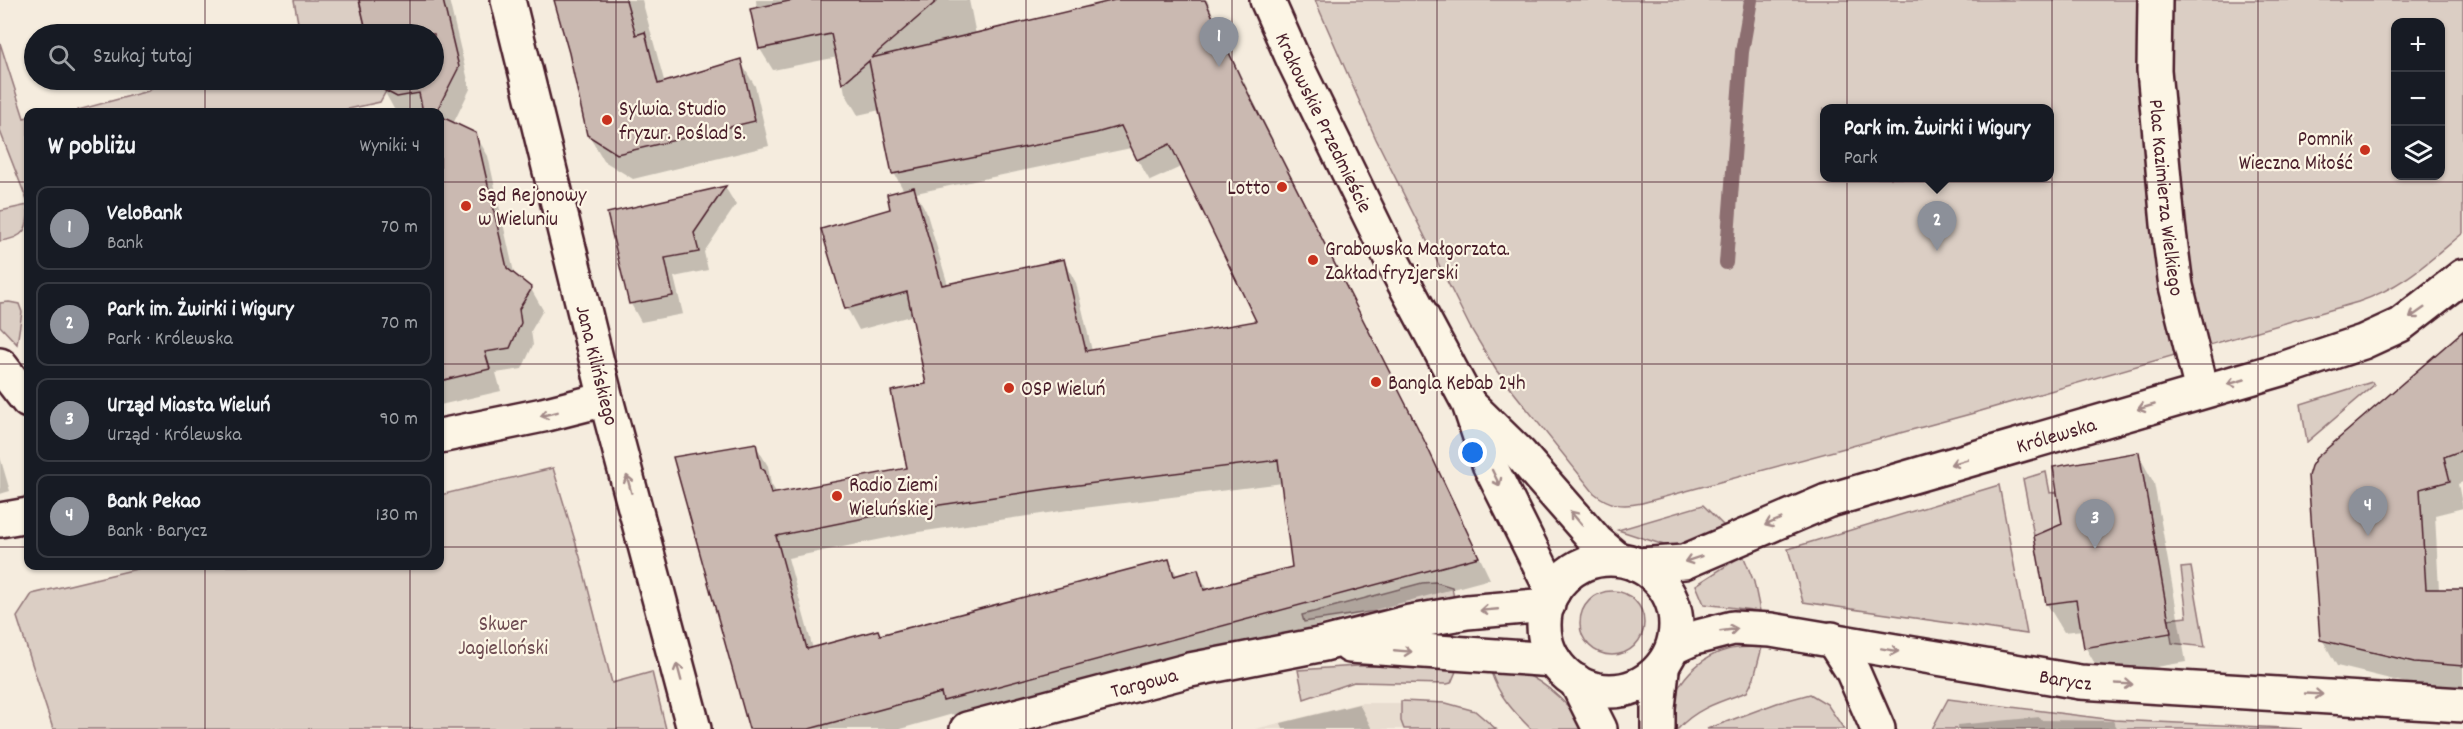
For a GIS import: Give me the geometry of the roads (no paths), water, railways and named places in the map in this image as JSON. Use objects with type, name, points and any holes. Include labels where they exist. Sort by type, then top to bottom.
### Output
[{"type":"street","name":"Jana Kilińskiego","points":[[508,0],[606,399],[694,729]]},
{"type":"street","name":"Krakowskie Przedmieście","points":[[1267,0],[1294,61],[1387,250],[1468,404],[1489,464],[1550,598]]},
{"type":"street","name":"Plac Kazimierza Wielkiego","points":[[2155,0],[2154,70],[2168,224],[2176,286],[2202,391]]},
{"type":"street","name":"Królewska","points":[[1627,562],[1684,562],[1827,501],[2363,342],[2400,325],[2463,276]]},
{"type":"street","points":[[0,365],[24,396]]},
{"type":"street","points":[[444,435],[543,415],[606,399]]},
{"type":"street","name":"Krakowskie Przedmieście","points":[[1468,404],[1520,454],[1583,526],[1627,562]]},
{"type":"street","points":[[0,520],[24,516]]},
{"type":"street","points":[[1600,729],[1548,646],[1545,630],[1550,598],[1571,572],[1604,558],[1627,562],[1660,582],[1669,596],[1675,613],[1658,708],[1658,729]]},
{"type":"street","name":"Targowa","points":[[967,729],[1190,670],[1324,644],[1410,622],[1550,598]]},
{"type":"street","name":"Barycz","points":[[1668,658],[1694,638],[1732,628],[1771,630],[2080,682],[2463,705]]},
{"type":"street","points":[[1832,639],[1853,672],[1878,729]]},
{"type":"street","name":"Targowa","points":[[1324,644],[1565,671]]},
{"type":"street","points":[[1565,671],[1591,687],[1622,690],[1640,684],[1668,658]]},
{"type":"waterway","points":[[1726,263],[1742,52],[1751,0]]},
{"type":"place","name":"VeloBank","points":[[1219,67]]},
{"type":"place","name":"Sylwia. Studio fryzur. Poślad S.","points":[[607,120]]},
{"type":"place","name":"Pomnik Wieczna Miłość","points":[[2365,150]]},
{"type":"place","name":"Lotto","points":[[1282,187]]},
{"type":"place","name":"Sąd Rejonowy w Wieluniu","points":[[466,206]]},
{"type":"place","name":"Park im. Żwirki i Wigury","points":[[1937,251]]},
{"type":"place","name":"Grabowska Małgorzata. Zakład fryzjerski","points":[[1313,260]]},
{"type":"place","name":"Bangla Kebab 24h","points":[[1376,382]]},
{"type":"place","name":"OSP Wieluń","points":[[1009,388]]},
{"type":"place","name":"Radio Ziemi Wieluńskiej","points":[[837,496]]},
{"type":"place","name":"Bank Pekao","points":[[2368,536]]},
{"type":"place","name":"Urząd Miasta Wieluń","points":[[2095,549]]},
{"type":"park label","name":"Skwer Jagielloński","points":[[503,635]]}]
